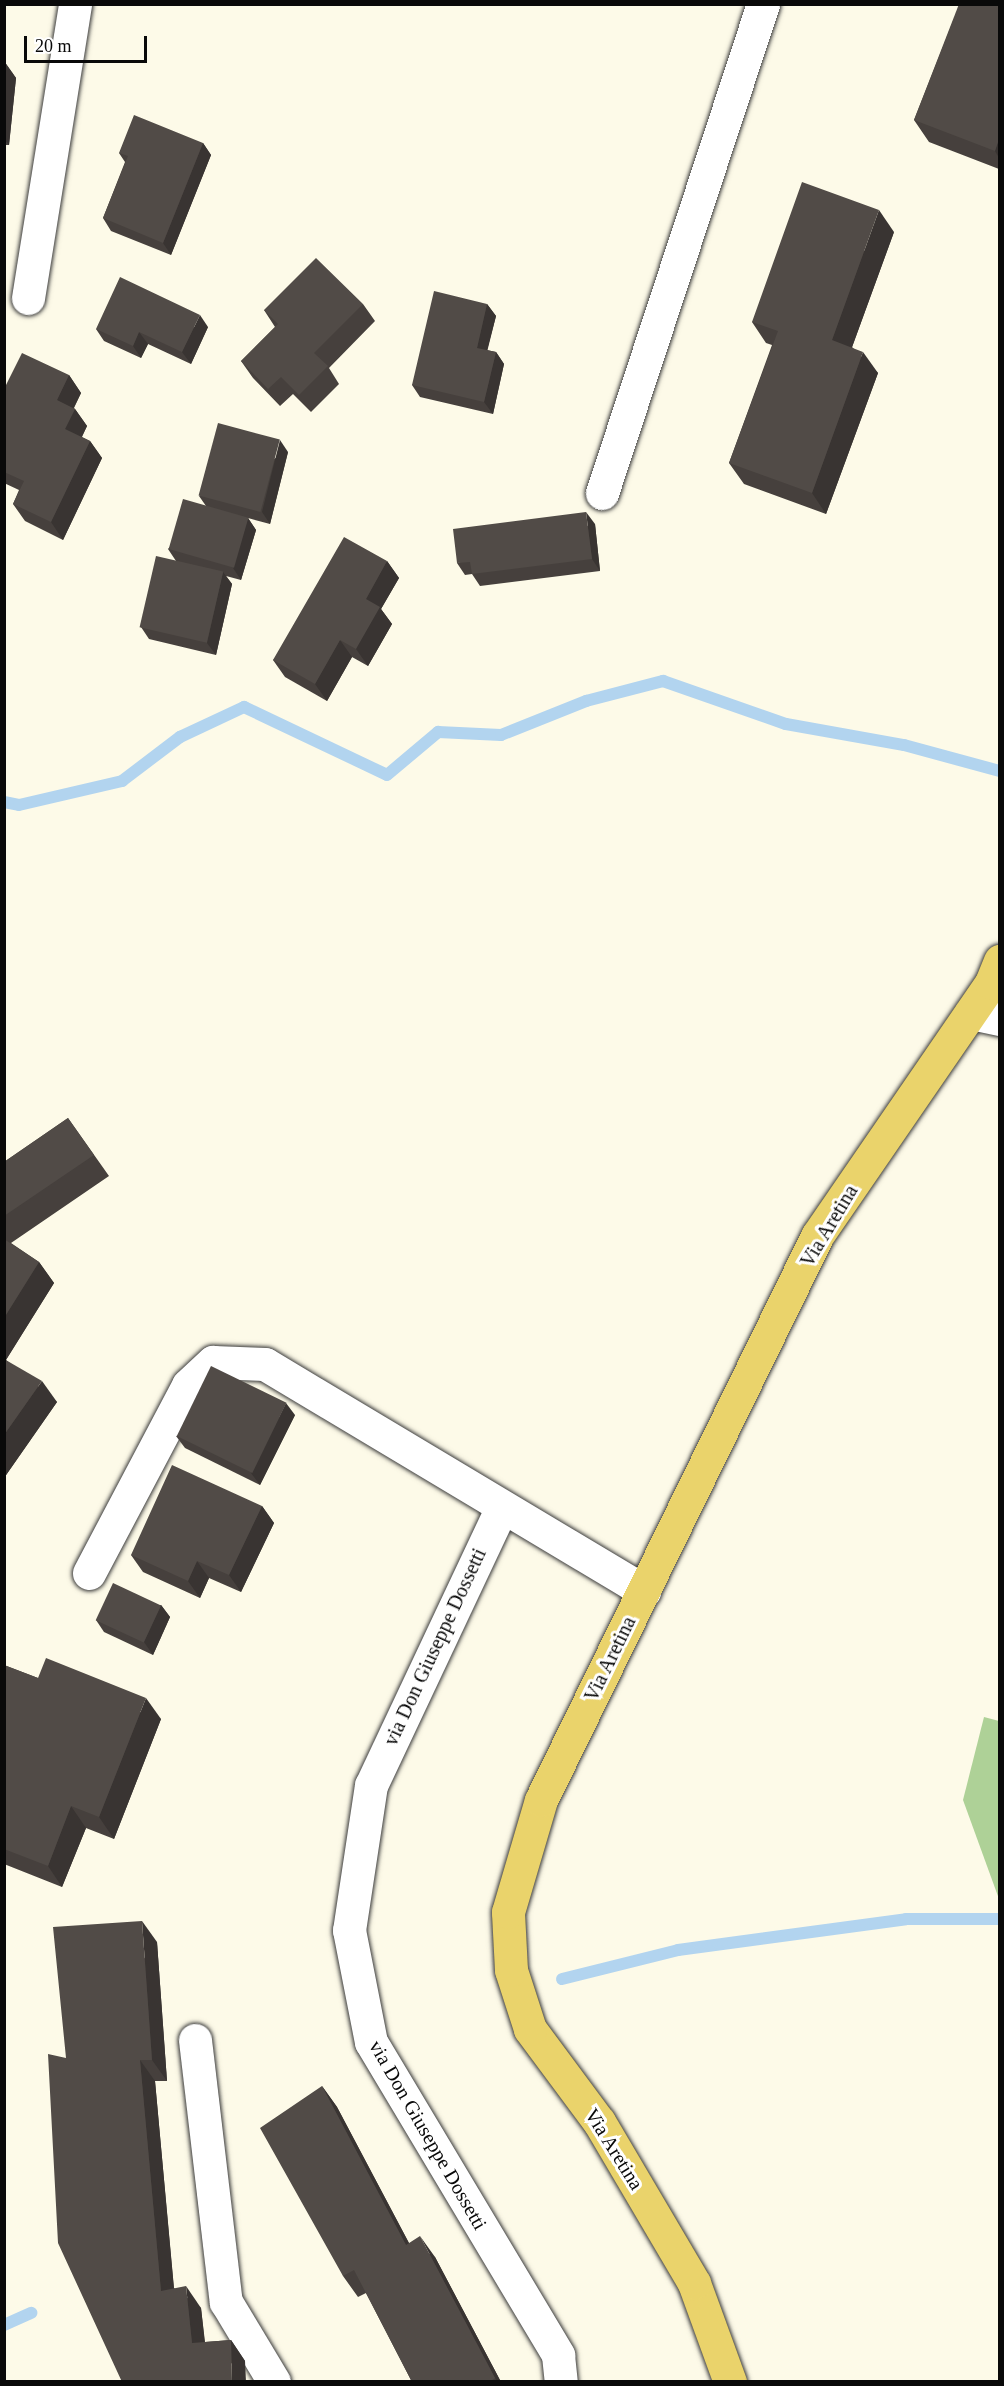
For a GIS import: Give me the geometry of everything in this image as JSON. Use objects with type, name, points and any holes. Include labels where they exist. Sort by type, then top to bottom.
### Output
[{"type":"main road","name":"Via Aretina","points":[[730,2382],[694,2283],[599,2122],[530,2029],[511,1970],[508,1912],[541,1800],[818,1236],[985,1016],[991,983],[999,961]]},
{"type":"street","points":[[27,298],[75,4]]},
{"type":"street","points":[[602,493],[763,4]]},
{"type":"street","points":[[89,1573],[188,1385],[213,1362],[265,1364],[644,1591]]},
{"type":"street","name":"via Don Giuseppe Dossetti","points":[[502,1507],[370,1785],[350,1930],[371,2042],[558,2355],[561,2382]]},
{"type":"street","points":[[195,2040],[226,2302],[274,2382]]},
{"type":"green space","points":[[984,1717],[999,1721],[999,1899],[963,1800]]},
{"type":"building","points":[[959,4],[999,4],[999,139],[995,151],[914,120]]},
{"type":"building","points":[[134,115],[203,143],[163,243],[103,218],[128,156],[119,153]]},
{"type":"building","points":[[802,182],[879,210],[832,340],[863,352],[812,493],[729,463],[778,331],[752,322]]},
{"type":"building","points":[[316,258],[363,304],[314,353],[328,366],[299,395],[281,377],[268,389],[241,361],[278,324],[264,310]]},
{"type":"building","points":[[120,277],[200,315],[182,352],[139,332],[133,346],[96,329]]},
{"type":"building","points":[[434,291],[487,304],[477,348],[496,352],[484,402],[412,385]]},
{"type":"building","points":[[22,353],[69,375],[57,400],[75,409],[65,429],[90,441],[51,522],[13,504],[24,481],[4,472],[4,389]]},
{"type":"building","points":[[218,423],[280,440],[260,512],[199,495]]},
{"type":"building","points":[[183,499],[248,518],[234,568],[169,549]]},
{"type":"building","points":[[586,512],[592,559],[472,574],[470,562],[457,563],[453,529]]},
{"type":"building","points":[[344,537],[387,561],[366,599],[380,607],[356,649],[340,640],[315,684],[273,660]]},
{"type":"building","points":[[156,556],[223,572],[207,643],[140,627]]},
{"type":"building","points":[[68,1118],[94,1155],[4,1216],[4,1162]]},
{"type":"building","points":[[4,1239],[39,1262],[4,1318]]},
{"type":"building","points":[[4,1359],[42,1381],[4,1435]]},
{"type":"building","points":[[211,1366],[286,1403],[252,1473],[177,1436]]},
{"type":"building","points":[[172,1465],[262,1506],[229,1575],[197,1561],[188,1581],[131,1555]]},
{"type":"building","points":[[113,1583],[161,1605],[144,1643],[96,1620]]},
{"type":"building","points":[[46,1658],[146,1698],[99,1817],[71,1806],[48,1866],[4,1849],[4,1665],[38,1678]]},
{"type":"building","points":[[142,1921],[152,2060],[140,2060],[161,2291],[186,2286],[192,2343],[231,2340],[232,2382],[122,2382],[58,2243],[48,2054],[66,2058],[53,1927]]},
{"type":"building","points":[[322,2086],[406,2245],[420,2236],[495,2378],[490,2382],[412,2382],[354,2270],[343,2276],[260,2128]]},
{"type":"waterway","points":[[4,802],[19,805],[122,781],[180,737],[244,707],[387,775],[438,732],[501,735],[586,701],[663,681],[786,724],[904,745],[1000,771]]},
{"type":"waterway","points":[[562,1979],[678,1950],[906,1919],[1000,1919]]},
{"type":"waterway","points":[[4,2325],[31,2313]]}]
